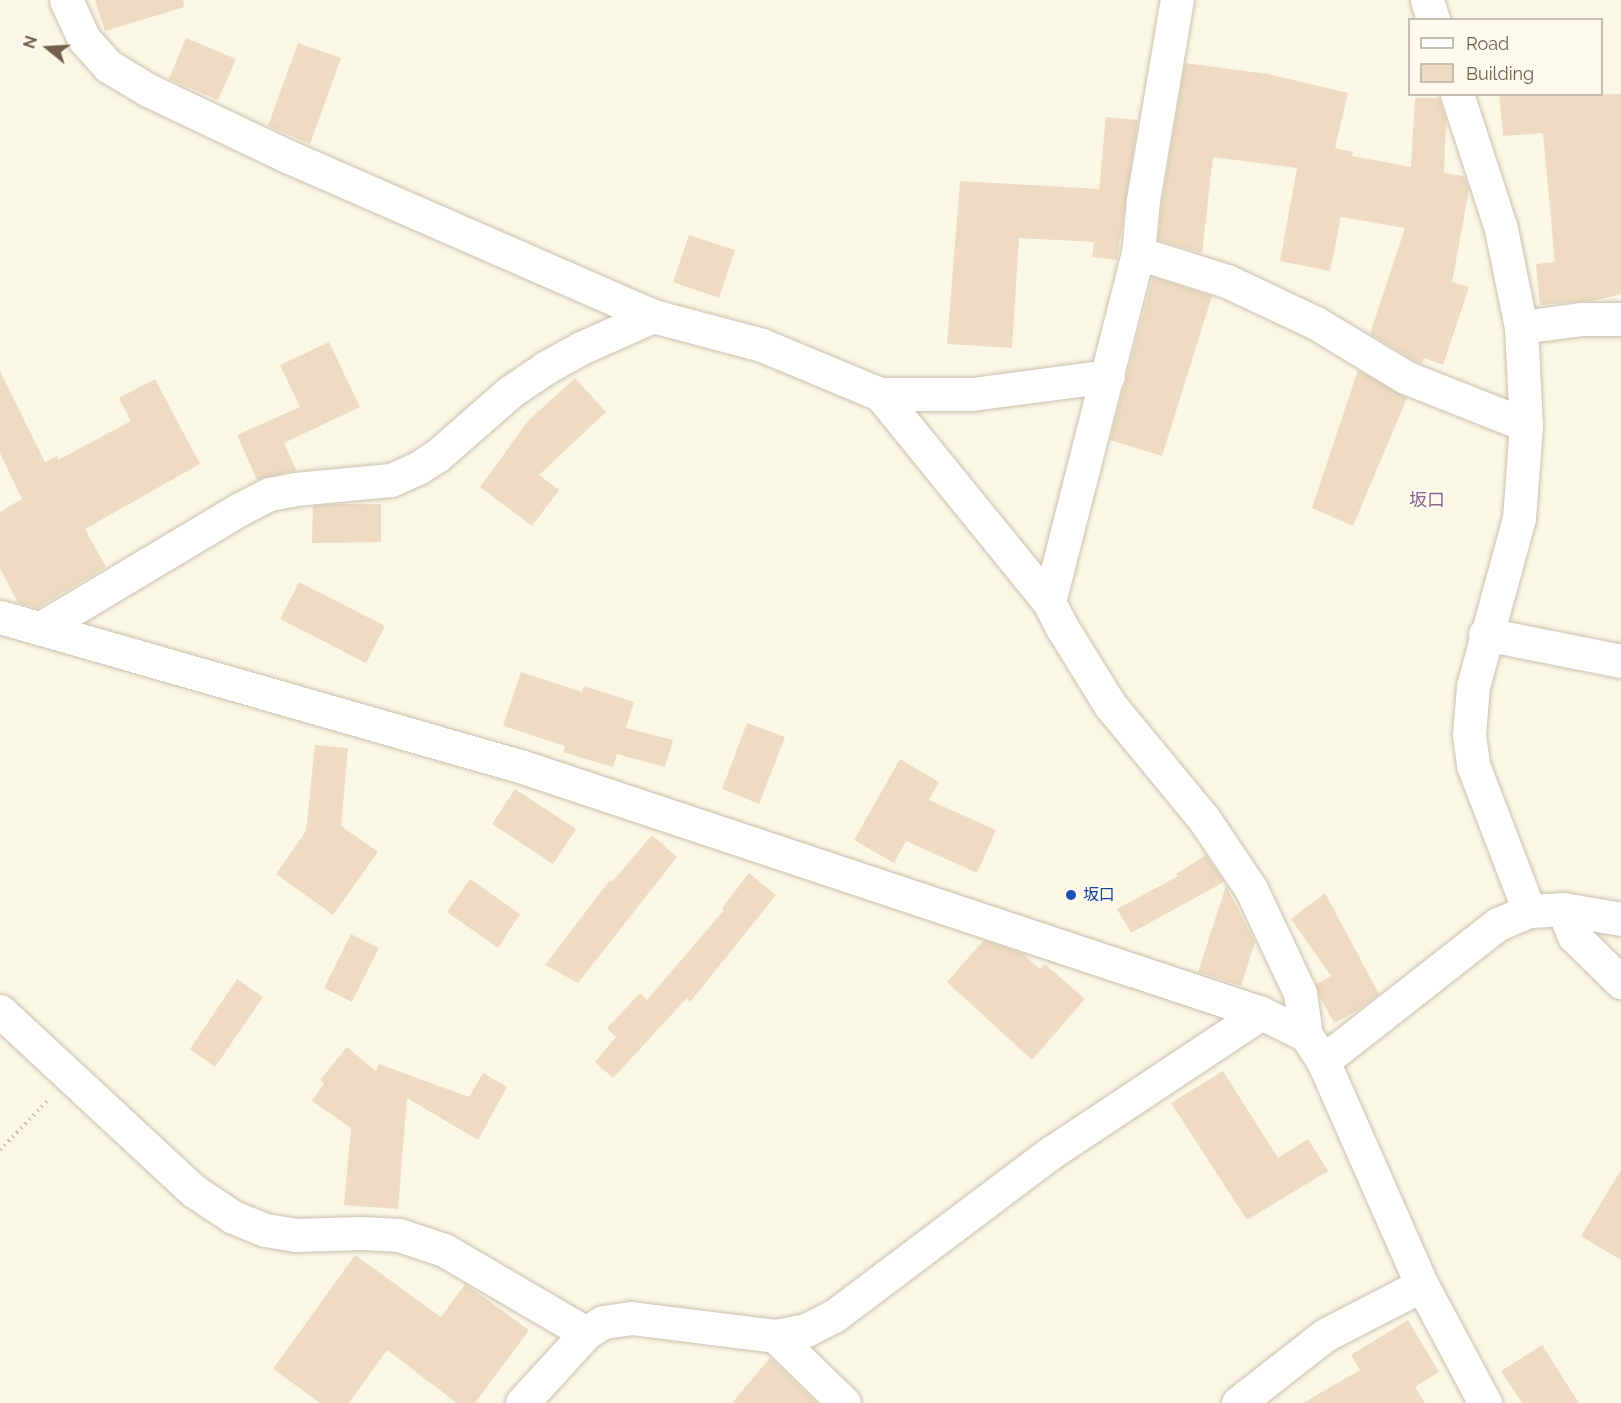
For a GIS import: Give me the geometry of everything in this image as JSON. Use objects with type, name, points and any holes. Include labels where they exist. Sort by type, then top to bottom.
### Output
[{"type":"street","points":[[66,0],[84,39],[108,66],[148,90],[287,156],[653,316],[762,345],[880,394],[972,394],[1108,376]]},
{"type":"street","points":[[1049,602],[1138,253],[1143,200],[1177,0]]},
{"type":"street","points":[[1427,0],[1432,18]]},
{"type":"street","points":[[1458,96],[1501,229],[1521,327],[1526,425],[1520,518],[1485,634],[1473,686],[1469,735],[1473,765],[1529,911]]},
{"type":"street","points":[[1138,253],[1227,281],[1316,322],[1405,377],[1526,425]]},
{"type":"street","points":[[41,628],[238,510],[270,494],[295,489],[391,480],[418,468],[510,393],[545,368],[581,348],[653,316]]},
{"type":"street","points":[[1521,327],[1582,320],[1621,319]]},
{"type":"street","points":[[880,394],[1049,602],[1110,705],[1204,819],[1251,889],[1299,993],[1315,1048],[1422,1285],[1485,1403]]},
{"type":"street","points":[[0,617],[523,767],[1261,1013],[1315,1048]]},
{"type":"street","points":[[1485,634],[1621,661]]},
{"type":"street","points":[[1315,1048],[1498,924],[1529,911],[1563,909],[1621,919]]},
{"type":"street","points":[[1563,909],[1574,936],[1621,982]]},
{"type":"street","points":[[0,1011],[194,1191],[233,1217],[265,1230],[296,1235],[362,1233],[399,1235],[444,1250],[586,1333]]},
{"type":"street","points":[[522,1403],[586,1333],[603,1322],[631,1318],[775,1336],[806,1330],[834,1316],[1053,1152],[1261,1013]]},
{"type":"street","points":[[1238,1403],[1325,1335],[1422,1285]]},
{"type":"street","points":[[775,1336],[844,1403]]},
{"type":"path","points":[[0,1150],[70,1076]]},
{"type":"building","points":[[95,0],[183,0],[184,7],[105,31]]},
{"type":"building","points":[[186,38],[236,59],[218,100],[169,79]]},
{"type":"building","points":[[298,43],[341,58],[310,144],[268,126]]},
{"type":"building","points":[[1185,63],[1268,74],[1348,93],[1335,148],[1353,152],[1352,156],[1411,167],[1415,98],[1439,98],[1446,119],[1444,173],[1464,176],[1469,190],[1452,282],[1469,287],[1443,365],[1424,358],[1422,363],[1413,360],[1370,334],[1405,228],[1341,217],[1330,271],[1280,261],[1297,168],[1213,157],[1202,253],[1158,240]]},
{"type":"building","points":[[1621,94],[1621,294],[1596,300],[1540,305],[1536,264],[1555,262],[1543,133],[1503,136],[1499,96]]},
{"type":"building","points":[[1106,117],[1138,120],[1117,260],[1092,257],[1094,242],[1019,238],[1012,348],[947,344],[960,181],[1099,189]]},
{"type":"building","points":[[689,235],[735,250],[719,298],[673,282]]},
{"type":"building","points":[[1153,277],[1212,296],[1162,456],[1110,440]]},
{"type":"building","points":[[329,342],[360,407],[284,443],[296,470],[257,480],[237,435],[300,407],[280,365]]},
{"type":"building","points":[[1358,370],[1407,398],[1353,526],[1312,508]]},
{"type":"building","points":[[0,371],[45,462],[57,456],[58,460],[131,421],[119,398],[155,379],[200,464],[85,529],[106,567],[37,608],[18,603],[0,568],[0,512],[22,499],[0,453]]},
{"type":"building","points":[[575,378],[606,412],[539,475],[559,490],[532,526],[480,487],[528,421]]},
{"type":"building","points":[[381,504],[381,542],[312,543],[313,506]]},
{"type":"building","points":[[299,582],[385,626],[366,663],[280,619]]},
{"type":"building","points":[[521,672],[582,692],[584,686],[634,702],[626,728],[673,740],[665,767],[617,754],[613,767],[563,752],[565,746],[503,726]]},
{"type":"building","points":[[747,723],[785,737],[759,804],[722,789]]},
{"type":"building","points":[[315,745],[348,748],[341,826],[378,852],[333,915],[276,874],[306,831]]},
{"type":"building","points":[[900,759],[939,782],[929,800],[996,830],[977,873],[906,841],[894,863],[854,840]]},
{"type":"building","points":[[515,789],[576,829],[553,864],[492,824]]},
{"type":"building","points":[[652,835],[677,857],[578,983],[545,965],[610,880],[612,882]]},
{"type":"building","points":[[1206,855],[1224,882],[1131,933],[1117,909],[1178,876],[1176,874]]},
{"type":"building","points":[[749,873],[776,895],[690,1002],[687,998],[613,1078],[595,1062],[616,1037],[607,1028],[640,993],[647,1000],[724,910],[722,908]]},
{"type":"building","points":[[470,879],[520,914],[498,948],[447,912]]},
{"type":"building","points":[[1226,886],[1255,942],[1241,986],[1198,972]]},
{"type":"building","points":[[1325,893],[1379,994],[1357,1011],[1334,1023],[1320,997],[1316,984],[1331,976],[1291,919]]},
{"type":"building","points":[[351,934],[379,948],[352,1002],[324,988]]},
{"type":"building","points":[[984,940],[1022,953],[1040,969],[1045,964],[1085,999],[1032,1060],[947,982]]},
{"type":"building","points":[[237,979],[263,997],[215,1067],[190,1049]]},
{"type":"building","points":[[347,1047],[376,1071],[379,1064],[469,1097],[483,1073],[507,1087],[478,1140],[407,1098],[398,1209],[344,1205],[351,1128],[312,1101],[324,1083],[320,1080]]},
{"type":"building","points":[[1223,1071],[1278,1158],[1308,1139],[1328,1171],[1247,1220],[1171,1103]]},
{"type":"building","points":[[1621,1170],[1621,1260],[1581,1236]]},
{"type":"building","points":[[355,1255],[441,1317],[465,1284],[529,1330],[475,1403],[457,1403],[387,1350],[349,1403],[320,1403],[273,1369]]},
{"type":"building","points":[[1408,1320],[1439,1372],[1415,1387],[1425,1403],[1303,1403],[1360,1370],[1351,1355]]},
{"type":"building","points":[[1542,1345],[1579,1403],[1522,1403],[1501,1371]]},
{"type":"building","points":[[770,1358],[817,1403],[732,1403]]},
{"type":"place","name":"坂口","points":[[1071,895]]},
{"type":"district","name":"坂口","points":[[1427,500]]}]
